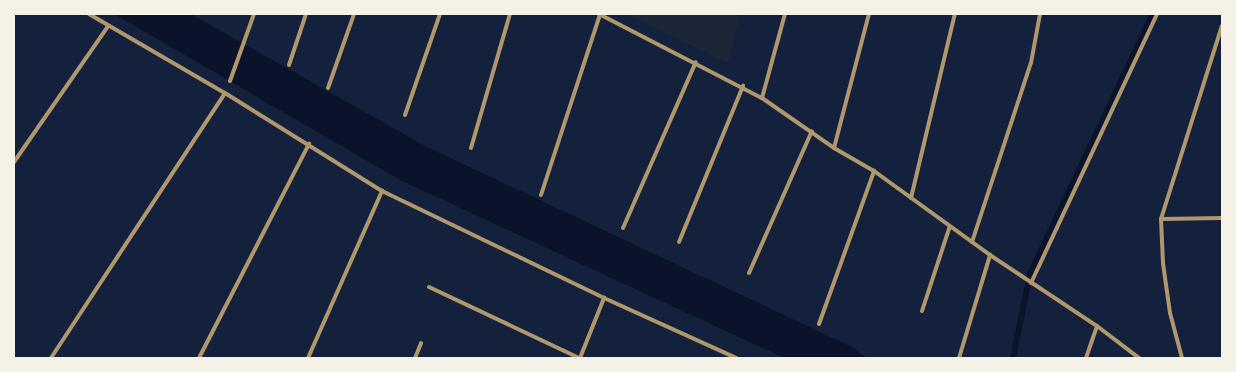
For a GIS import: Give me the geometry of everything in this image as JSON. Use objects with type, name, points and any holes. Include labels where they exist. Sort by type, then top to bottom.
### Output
[{"type":"street","points":[[89,14],[225,93],[309,144],[382,191],[604,298],[736,358]]},
{"type":"street","points":[[230,81],[254,14]]},
{"type":"street","points":[[289,65],[306,14]]},
{"type":"street","points":[[328,88],[354,14]]},
{"type":"street","points":[[405,115],[440,14]]},
{"type":"street","points":[[471,148],[510,14]]},
{"type":"street","points":[[541,195],[599,14],[743,86],[762,98],[812,131],[834,148],[874,171],[990,255],[1097,326],[1139,358]]},
{"type":"street","points":[[762,98],[785,14]]},
{"type":"street","points":[[834,148],[869,14]]},
{"type":"street","points":[[911,198],[955,14]]},
{"type":"street","points":[[972,242],[1031,63],[1040,14]]},
{"type":"street","points":[[1030,282],[1157,14]]},
{"type":"street","points":[[14,162],[108,26]]},
{"type":"street","points":[[1182,358],[1170,313],[1163,263],[1161,219],[1222,26]]},
{"type":"street","points":[[623,228],[696,62]]},
{"type":"street","points":[[680,242],[743,86]]},
{"type":"street","points":[[51,358],[225,93]]},
{"type":"street","points":[[749,273],[812,131]]},
{"type":"street","points":[[199,358],[309,144]]},
{"type":"street","points":[[819,324],[874,171]]},
{"type":"street","points":[[308,358],[382,191]]},
{"type":"street","points":[[1161,219],[1222,218]]},
{"type":"street","points":[[922,311],[950,226]]},
{"type":"street","points":[[959,358],[990,255]]},
{"type":"street","points":[[429,287],[580,358],[604,298]]},
{"type":"street","points":[[1086,358],[1097,326]]},
{"type":"street","points":[[415,358],[421,343]]},
{"type":"shaded area","points":[[114,14],[191,14],[427,147],[852,347],[867,358],[784,358],[402,181]]},
{"type":"shaded area","points":[[627,14],[740,14],[728,63]]},
{"type":"waterway","points":[[1013,358],[1030,274],[1153,14]]}]
